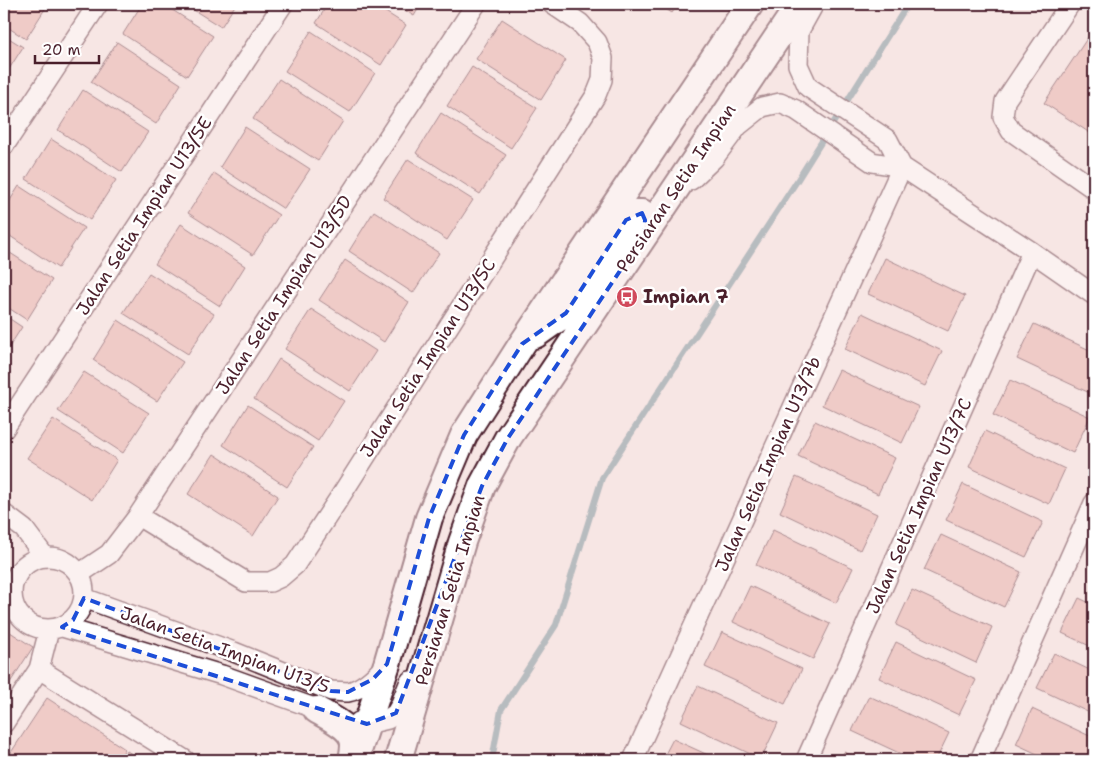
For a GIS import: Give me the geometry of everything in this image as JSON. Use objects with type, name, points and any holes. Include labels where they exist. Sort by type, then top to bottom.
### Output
[{"type":"street","points":[[4,146],[98,4]]},
{"type":"street","name":"Jalan Setia Impian U13/5E","points":[[4,429],[283,4]]},
{"type":"street","name":"Jalan Setia Impian U13/5D","points":[[79,574],[109,554],[138,516],[476,4]]},
{"type":"street","name":"Jalan Setia Impian U13/5C","points":[[138,516],[246,582],[270,582],[281,577],[294,565],[338,500],[596,95],[602,80],[604,58],[597,42],[580,23],[552,4]]},
{"type":"street","points":[[354,760],[387,664],[429,518],[464,435],[522,344],[750,4]]},
{"type":"street","name":"Persiaran Setia Impian","points":[[398,760],[462,542],[482,486],[508,438],[800,4]]},
{"type":"street","points":[[814,4],[799,31],[798,65],[808,87],[888,140],[902,167]]},
{"type":"street","points":[[1070,4],[1005,101],[1003,117],[1011,131],[1094,189]]},
{"type":"street","points":[[663,206],[714,158],[738,126],[762,107],[780,103],[796,110],[872,162],[902,167],[1094,295]]},
{"type":"street","name":"Jalan Setia Impian U13/7b","points":[[633,760],[902,167]]},
{"type":"street","points":[[522,344],[566,313],[608,252],[626,220],[635,214],[642,214],[645,220],[644,235]]},
{"type":"street","name":"Jalan Setia Impian U13/7C","points":[[806,760],[1032,252]]},
{"type":"street","points":[[980,760],[1094,503]]},
{"type":"street","points":[[4,514],[24,528],[45,557]]},
{"type":"street","points":[[367,724],[388,719],[396,713],[400,706],[462,542]]},
{"type":"street","points":[[45,557],[55,557],[64,560],[79,574],[84,585],[84,598],[80,610],[73,620],[56,628],[37,628],[26,623],[17,613],[8,590],[23,567],[33,560],[45,557]]},
{"type":"street","name":"Jalan Setia Impian U13/5","points":[[84,598],[240,654],[331,690],[348,692],[362,686],[373,679],[387,664]]},
{"type":"street","points":[[4,723],[39,669],[56,628]]},
{"type":"street","name":"Jalan Setia Impian U13/5","points":[[56,628],[234,679],[317,710],[367,724]]},
{"type":"street","points":[[234,679],[240,654]]},
{"type":"street","points":[[39,669],[185,760]]},
{"type":"street","points":[[317,710],[350,733],[354,742],[354,760]]},
{"type":"highlighted area","points":[[642,213],[645,220],[644,235],[508,438],[482,486],[396,713],[367,724],[62,627],[73,620],[84,598],[331,691],[348,692],[373,679],[387,664],[429,518],[464,435],[522,344],[566,313],[626,220]]},
{"type":"building","points":[[4,4],[48,4],[26,39],[4,25]]},
{"type":"building","points":[[142,4],[163,4],[213,36],[187,76],[123,34]]},
{"type":"building","points":[[184,4],[236,4],[221,27]]},
{"type":"building","points":[[328,4],[373,4],[406,25],[381,65],[316,23]]},
{"type":"building","points":[[395,4],[421,4],[414,16]]},
{"type":"building","points":[[658,4],[678,4],[672,13]]},
{"type":"building","points":[[502,19],[566,60],[541,100],[476,59]]},
{"type":"building","points":[[1094,28],[1094,134],[1093,135],[1044,103]]},
{"type":"building","points":[[311,31],[375,73],[350,112],[285,71]]},
{"type":"building","points":[[4,35],[23,47],[4,77]]},
{"type":"building","points":[[117,42],[181,84],[156,124],[91,82]]},
{"type":"building","points":[[472,67],[537,108],[511,148],[447,106]]},
{"type":"building","points":[[279,79],[343,121],[318,161],[253,119]]},
{"type":"building","points":[[83,90],[148,132],[122,172],[58,130]]},
{"type":"building","points":[[441,113],[506,155],[480,194],[416,153]]},
{"type":"building","points":[[245,127],[310,169],[284,209],[220,167]]},
{"type":"building","points":[[51,139],[116,180],[90,220],[26,179]]},
{"type":"building","points":[[408,159],[473,200],[447,240],[383,198]]},
{"type":"building","points":[[214,173],[279,215],[253,255],[188,213]]},
{"type":"building","points":[[19,186],[84,228],[58,268],[4,232],[4,210]]},
{"type":"building","points":[[374,211],[439,253],[413,293],[349,251]]},
{"type":"building","points":[[181,224],[245,266],[220,306],[155,264]]},
{"type":"building","points":[[4,249],[52,280],[27,320],[4,305]]},
{"type":"building","points":[[885,258],[965,296],[948,331],[868,294]]},
{"type":"building","points":[[345,260],[409,302],[384,342],[319,300]]},
{"type":"building","points":[[149,273],[214,314],[188,354],[123,313]]},
{"type":"building","points":[[311,309],[376,351],[350,391],[285,349]]},
{"type":"building","points":[[862,313],[942,351],[925,386],[845,349]]},
{"type":"building","points":[[4,315],[22,327],[4,355]]},
{"type":"building","points":[[118,320],[183,362],[157,401],[93,360]]},
{"type":"building","points":[[1034,324],[1094,352],[1094,395],[1017,359]]},
{"type":"building","points":[[279,359],[344,401],[318,441],[254,399]]},
{"type":"building","points":[[839,370],[919,407],[902,443],[822,405]]},
{"type":"building","points":[[84,372],[149,413],[123,453],[58,411]]},
{"type":"building","points":[[1010,380],[1090,417],[1073,453],[993,415]]},
{"type":"building","points":[[248,405],[313,447],[287,487],[223,445]]},
{"type":"building","points":[[53,419],[117,460],[92,500],[27,458]]},
{"type":"building","points":[[815,421],[895,458],[878,494],[798,456]]},
{"type":"building","points":[[985,431],[1065,469],[1049,504],[969,467]]},
{"type":"building","points":[[214,454],[278,496],[253,536],[188,494]]},
{"type":"building","points":[[796,477],[877,514],[860,550],[780,512]]},
{"type":"building","points":[[963,484],[1043,522],[1026,557],[946,520]]},
{"type":"building","points":[[773,530],[853,568],[836,603],[756,565]]},
{"type":"building","points":[[941,535],[1021,572],[1004,607],[924,570]]},
{"type":"building","points":[[750,586],[830,624],[813,659],[733,622]]},
{"type":"building","points":[[912,590],[992,627],[976,663],[896,625]]},
{"type":"building","points":[[1079,598],[1094,605],[1094,648],[1062,633]]},
{"type":"building","points":[[4,628],[33,647],[4,692]]},
{"type":"building","points":[[722,632],[802,669],[785,704],[705,667]]},
{"type":"building","points":[[896,642],[976,680],[959,715],[879,678]]},
{"type":"building","points":[[1054,653],[1094,672],[1094,715],[1037,688]]},
{"type":"building","points":[[698,686],[778,723],[761,759],[681,721]]},
{"type":"building","points":[[869,696],[949,733],[936,760],[914,760],[852,731]]},
{"type":"building","points":[[47,698],[125,749],[118,760],[6,760]]},
{"type":"building","points":[[1032,709],[1094,738],[1094,760],[1050,760],[1016,744]]},
{"type":"building","points":[[673,739],[719,760],[662,760]]},
{"type":"building","points":[[127,751],[141,760],[120,760]]},
{"type":"building","points":[[844,752],[862,760],[840,760]]},
{"type":"waterway","points":[[492,760],[501,710],[556,625],[602,478],[795,184],[909,4]]},
{"type":"place","name":"Impian 7","points":[[627,297]]}]
